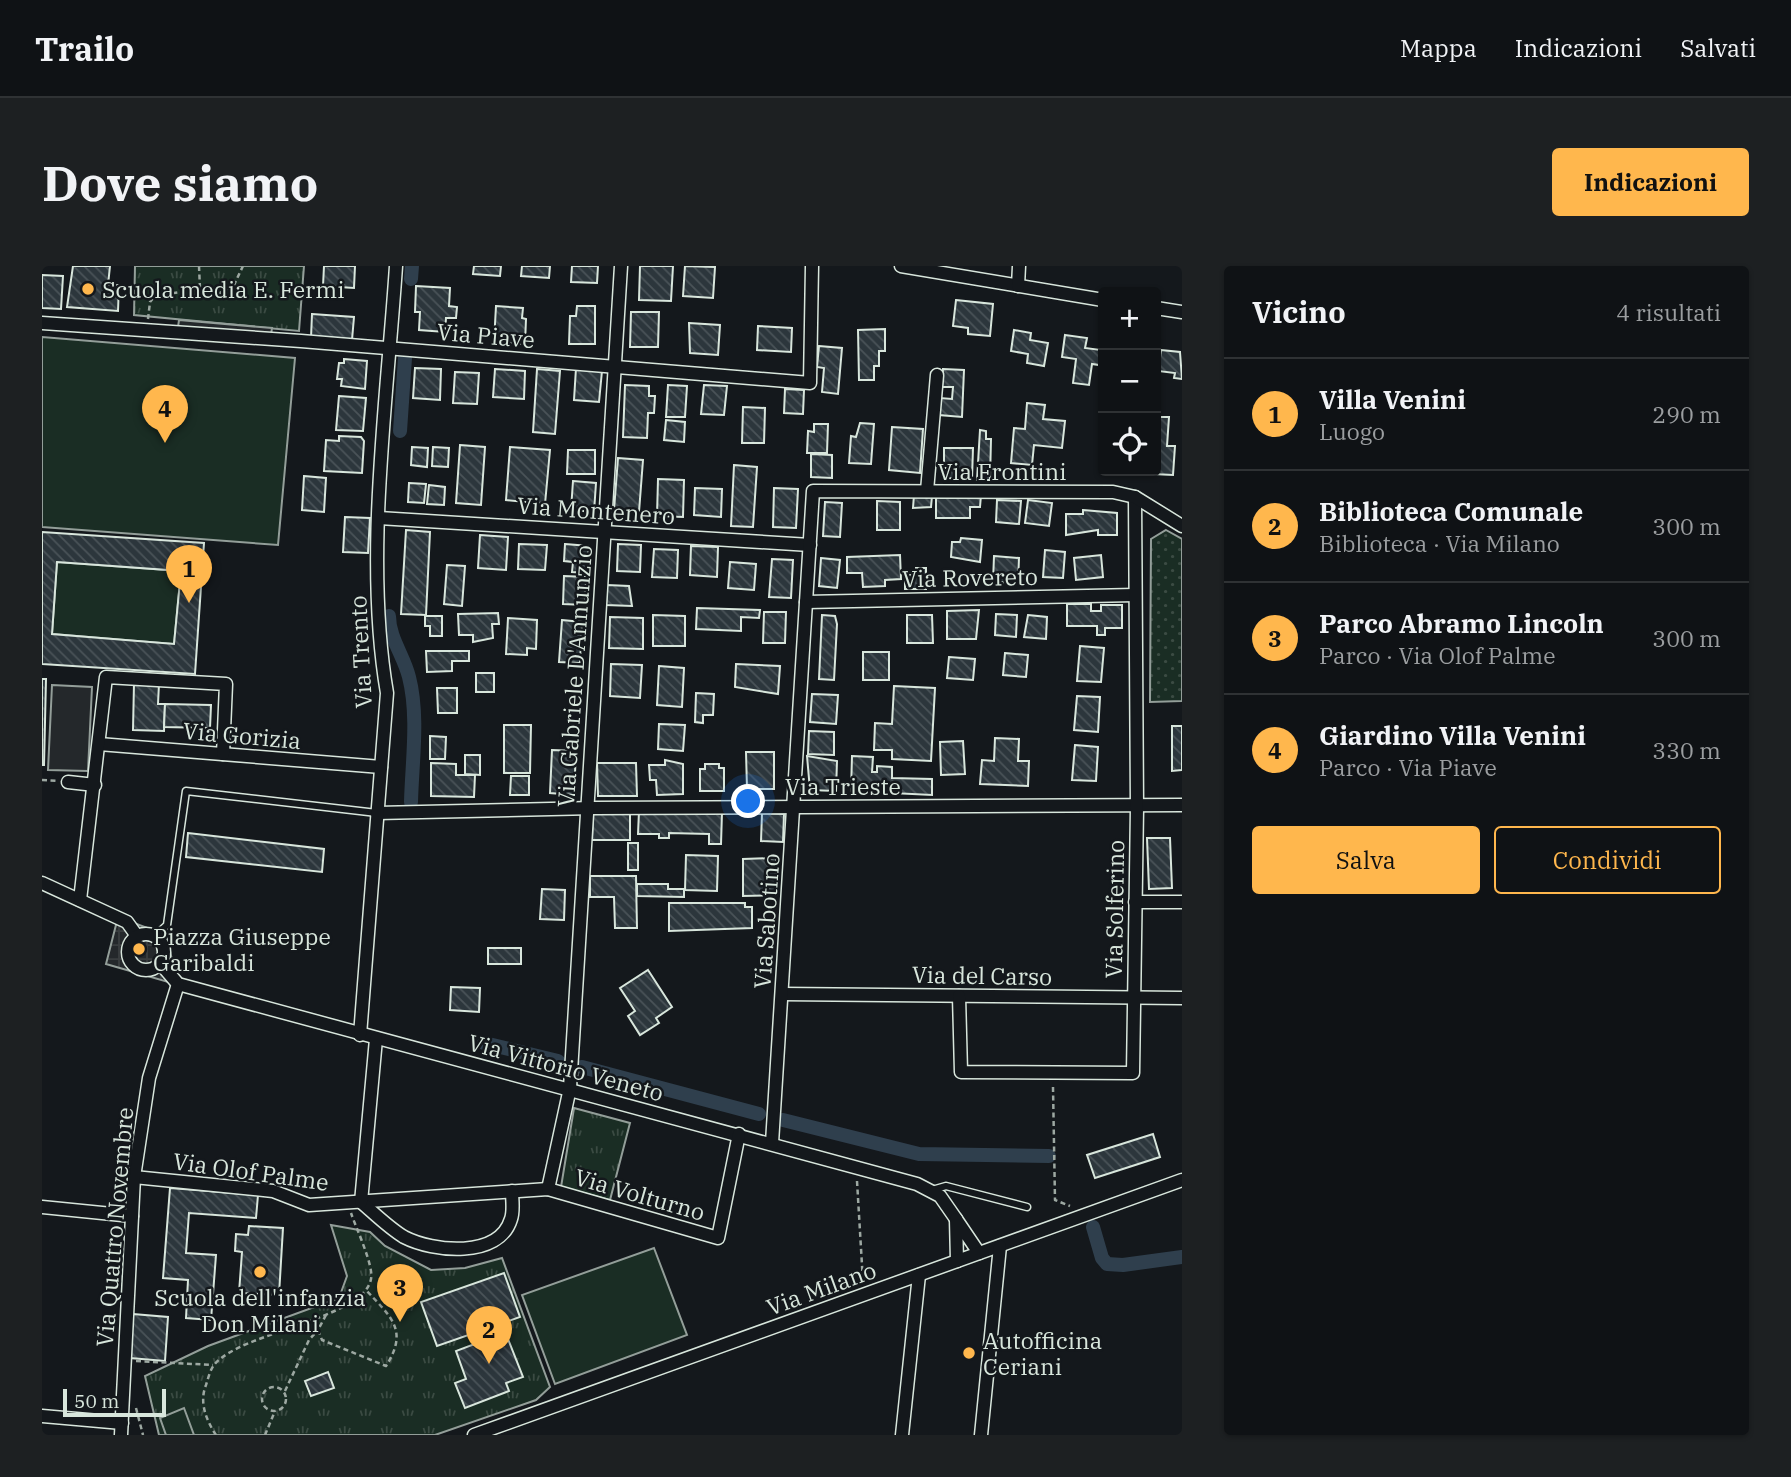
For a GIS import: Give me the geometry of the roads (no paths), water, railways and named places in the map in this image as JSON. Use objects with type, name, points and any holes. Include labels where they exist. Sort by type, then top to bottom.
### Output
[{"type":"street","name":"Via Trento","points":[[360,1035],[387,693],[377,638],[379,518],[396,266]]},
{"type":"street","name":"Via Gabriele D'Annunzio","points":[[570,1088],[621,266]]},
{"type":"street","name":"Via Piave","points":[[42,323],[390,348],[810,383],[812,266]]},
{"type":"street","points":[[901,266],[943,270],[1098,299]]},
{"type":"street","points":[[1018,286],[1019,266]]},
{"type":"street","points":[[1161,309],[1182,312]]},
{"type":"street","points":[[927,491],[937,375]]},
{"type":"street","name":"Via Frontini","points":[[813,491],[1113,492],[1135,497],[1182,526]]},
{"type":"street","name":"Via Sabotino","points":[[772,1143],[813,491]]},
{"type":"street","name":"Via Solferino","points":[[959,996],[961,1072],[1133,1073],[1137,808],[1135,497]]},
{"type":"street","name":"Via Montenero","points":[[379,518],[810,545]]},
{"type":"street","name":"Via Rovereto","points":[[806,602],[1135,595]]},
{"type":"street","points":[[80,900],[106,677],[226,684],[223,754]]},
{"type":"street","name":"Via Gorizia","points":[[99,744],[381,767]]},
{"type":"street","points":[[68,782],[95,785]]},
{"type":"street","name":"Via Trieste","points":[[377,813],[586,808],[1137,808],[1182,805]]},
{"type":"street","points":[[42,883],[127,922],[137,936]]},
{"type":"street","points":[[1135,902],[1182,902]]},
{"type":"street","points":[[137,936],[155,936],[163,946],[160,963],[178,985]]},
{"type":"street","points":[[137,936],[129,946],[131,961],[145,970],[160,963]]},
{"type":"street","name":"Via Vittorio Veneto","points":[[178,985],[772,1143],[932,1191]]},
{"type":"street","name":"Via Quattro Novembre","points":[[121,1429],[134,1177],[149,1078],[178,985]]},
{"type":"street","name":"Via del Carso","points":[[782,994],[1182,998]]},
{"type":"street","points":[[376,1039],[361,1202],[402,1236],[425,1246],[450,1250],[475,1247],[500,1236],[511,1219],[512,1191]]},
{"type":"street","name":"Via Volturno","points":[[570,1088],[548,1189],[718,1238],[739,1134]]},
{"type":"street","name":"Via Olof Palme","points":[[134,1177],[273,1191],[309,1205],[548,1189]]},
{"type":"street","name":"Via Milano","points":[[476,1435],[1182,1180]]},
{"type":"street","points":[[932,1191],[948,1205],[979,1253]]},
{"type":"street","points":[[42,1207],[132,1216]]},
{"type":"street","points":[[956,1219],[957,1261]]},
{"type":"street","points":[[981,1435],[999,1246]]},
{"type":"street","points":[[902,1435],[919,1275]]},
{"type":"street","points":[[42,1416],[121,1429]]},
{"type":"lane","points":[[155,936],[167,925],[186,791],[377,813]]},
{"type":"lane","points":[[932,1191],[946,1186],[1027,1207]]},
{"type":"waterway","points":[[411,279],[412,266]]},
{"type":"waterway","points":[[400,431],[405,358]]},
{"type":"waterway","points":[[389,616],[391,632],[407,669],[414,707],[411,802]]},
{"type":"waterway","points":[[484,1043],[558,1061]]},
{"type":"waterway","points":[[582,1067],[759,1114]]},
{"type":"waterway","points":[[783,1120],[919,1154],[1049,1156]]},
{"type":"waterway","points":[[1093,1227],[1102,1258],[1107,1264],[1123,1265],[1182,1257]]},
{"type":"place","name":"Scuola media E. Fermi","points":[[88,289]]},
{"type":"place","name":"Giardino Villa Venini","points":[[165,443]]},
{"type":"place","name":"Villa Venini","points":[[189,603]]},
{"type":"place","name":"Piazza Giuseppe Garibaldi","points":[[139,949]]},
{"type":"place","name":"Scuola dell'infanzia Don Milani","points":[[260,1272]]},
{"type":"place","name":"Parco Abramo Lincoln","points":[[400,1322]]},
{"type":"place","name":"Autofficina Ceriani","points":[[969,1353]]},
{"type":"place","name":"Biblioteca Comunale","points":[[489,1364]]}]
